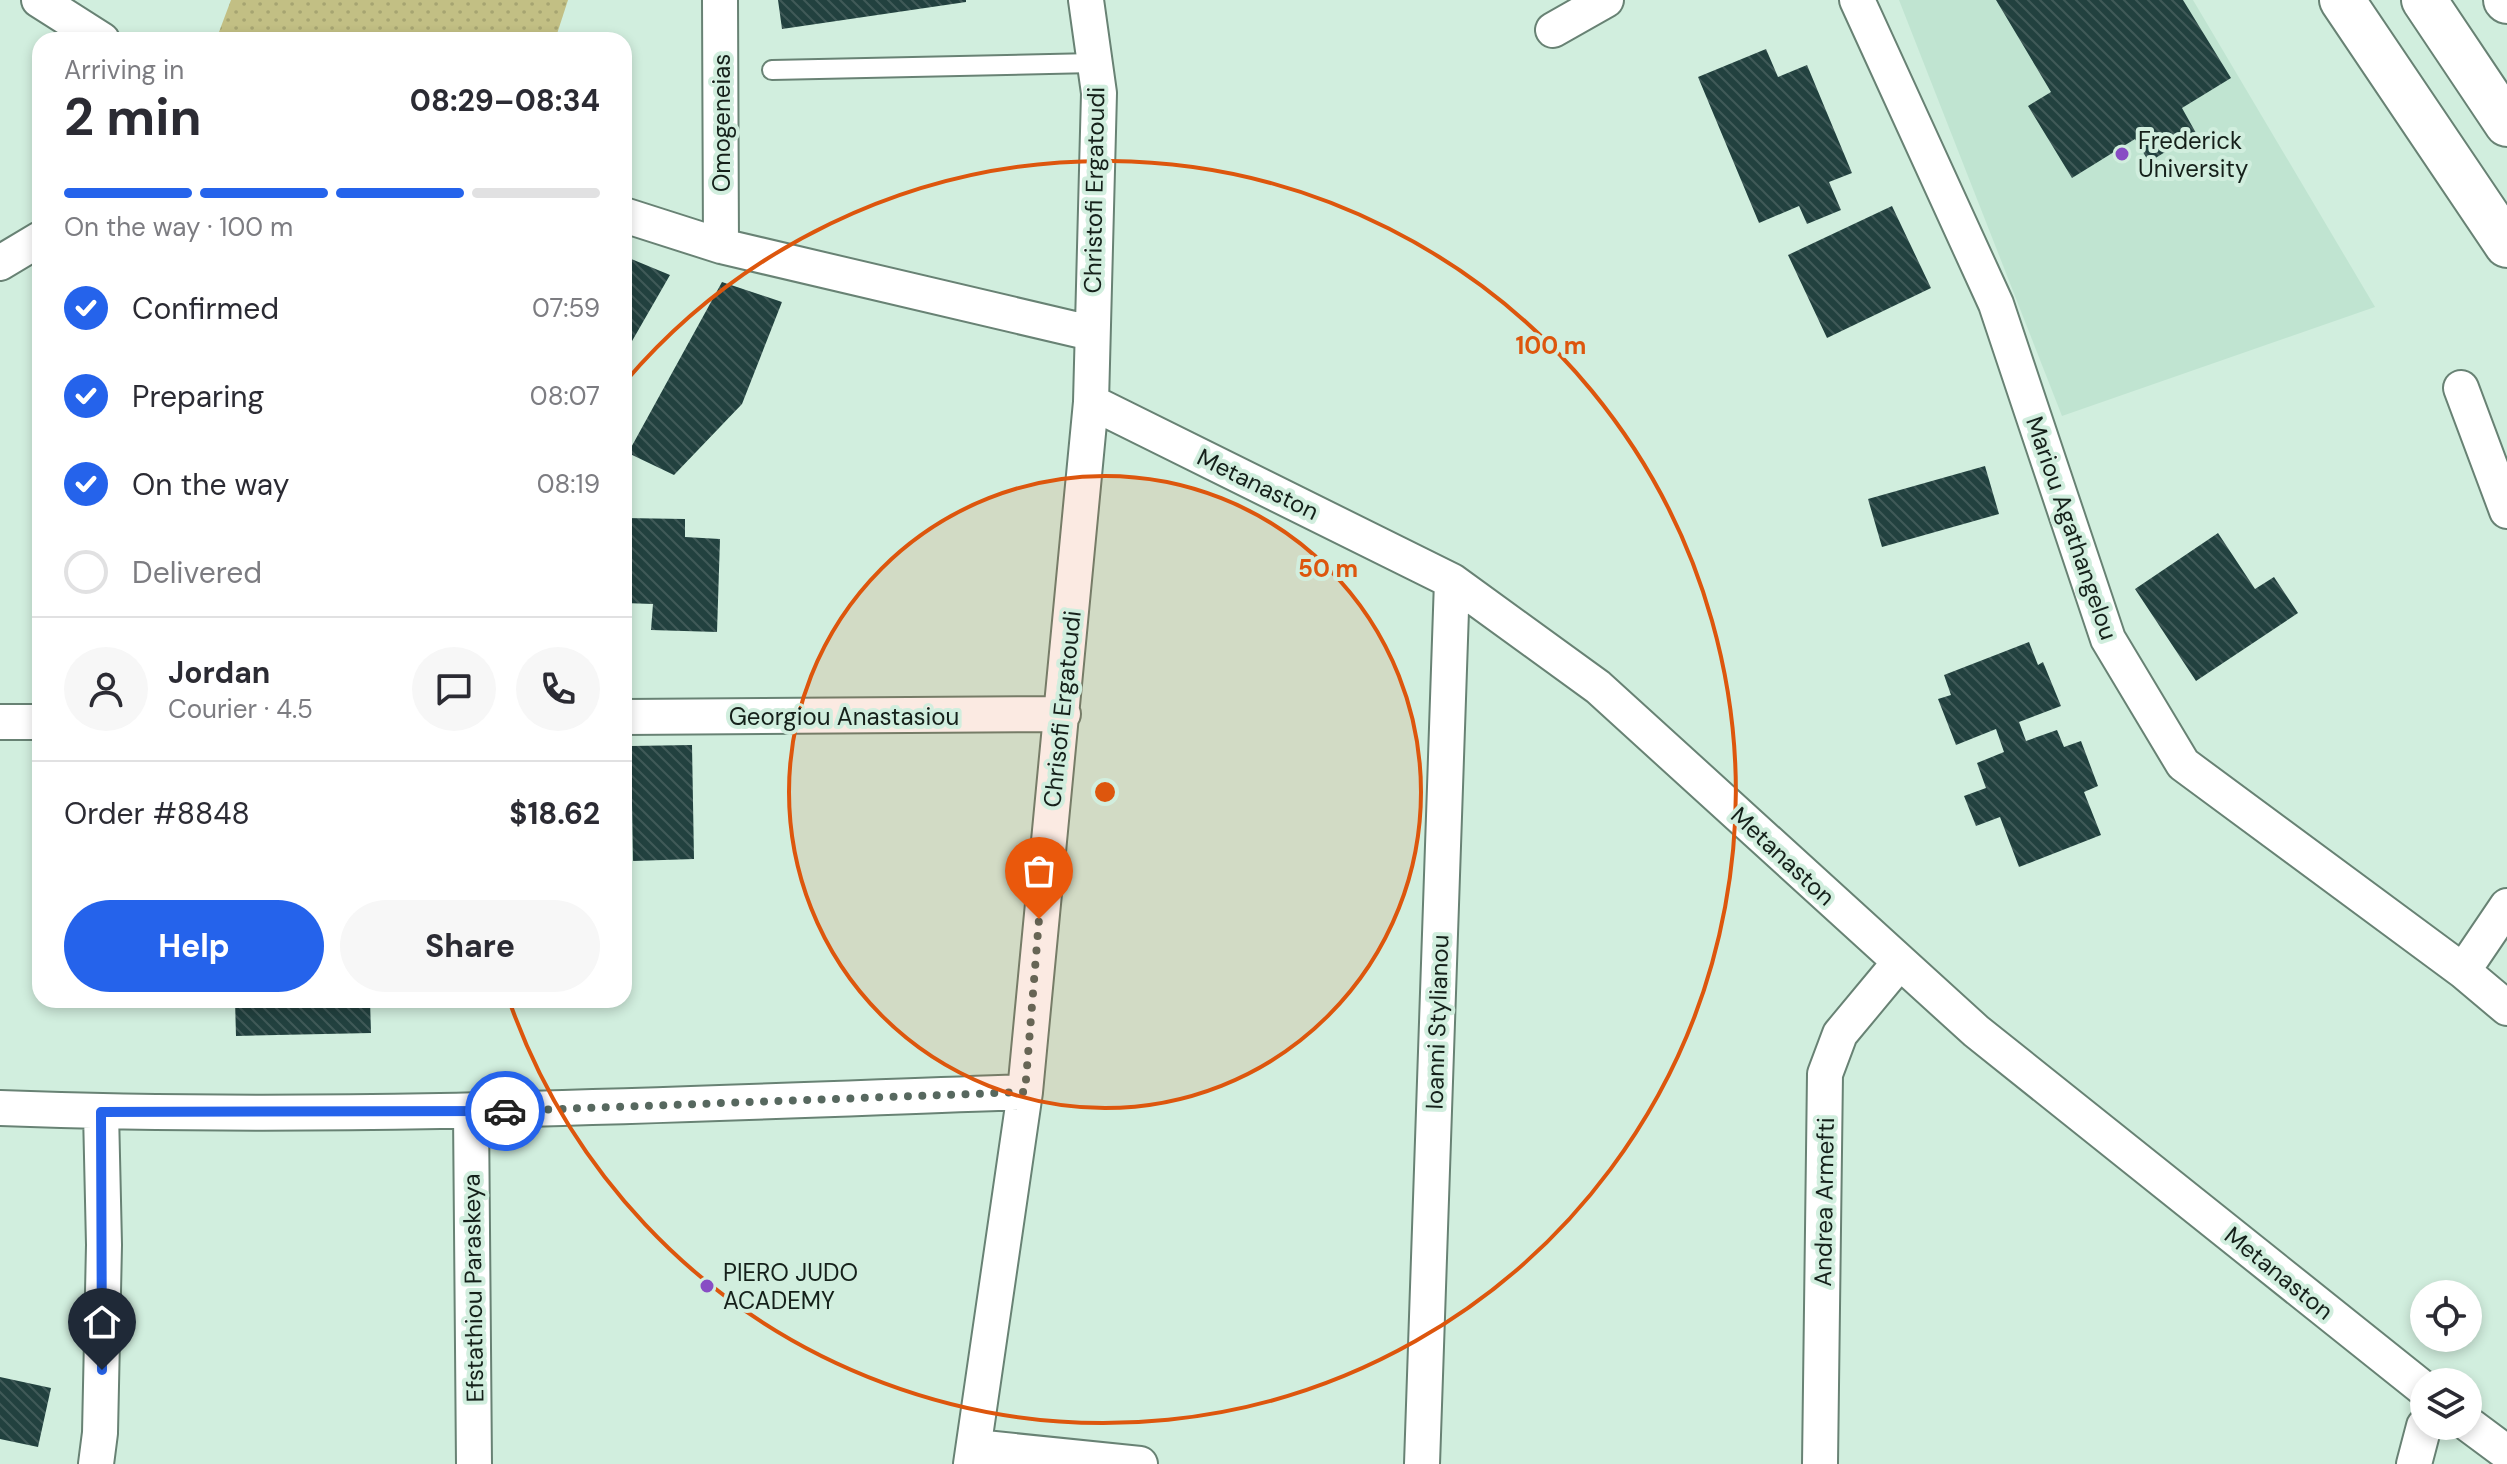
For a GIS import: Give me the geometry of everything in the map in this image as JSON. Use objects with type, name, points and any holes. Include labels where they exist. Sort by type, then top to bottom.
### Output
[{"type":"highway","points":[[2342,0],[2507,245]]},
{"type":"highway","points":[[2424,0],[2507,124]]},
{"type":"street","points":[[39,0],[89,32]]},
{"type":"street","name":"Omogeneias","points":[[720,0],[721,246]]},
{"type":"street","name":"Christofi Ergatoudi","points":[[1086,0],[1099,93],[1091,333]]},
{"type":"street","points":[[1553,30],[1606,0]]},
{"type":"street","name":"Mariou Agathangelou","points":[[1857,0],[1996,304],[2108,639],[2183,764],[2463,971],[2507,1008]]},
{"type":"street","points":[[632,218],[721,246],[1091,333]]},
{"type":"street","points":[[0,263],[32,244]]},
{"type":"street","name":"Chrisofi Ergatoudi","points":[[973,1455],[1025,1092],[1039,919],[1063,714],[1091,402],[1091,333]]},
{"type":"street","points":[[2461,388],[2507,511]]},
{"type":"street","name":"Metanaston","points":[[1091,402],[1452,581],[1598,687],[1976,1031],[2410,1378]]},
{"type":"street","name":"Ioanni Stylianou","points":[[1422,1464],[1452,581]]},
{"type":"street","name":"Georgiou Anastasiou","points":[[632,717],[1063,714]]},
{"type":"street","points":[[0,722],[32,722]]},
{"type":"street","points":[[2463,971],[2507,906]]},
{"type":"street","name":"Andrea Armefti","points":[[1820,1464],[1825,1074],[1840,1034],[1899,963]]},
{"type":"street","points":[[0,1108],[101,1112],[471,1112],[1025,1092]]},
{"type":"street","points":[[96,1464],[100,1433],[104,1261],[101,1112]]},
{"type":"street","name":"Efstathiou Paraskeya","points":[[471,1112],[474,1464]]},
{"type":"street","points":[[2482,1431],[2503,1442]]},
{"type":"street","points":[[2414,1464],[2420,1440]]},
{"type":"street","points":[[973,1455],[1140,1464]]},
{"type":"lane","points":[[772,70],[1094,63]]},
{"type":"shaded area","points":[[231,0],[568,0],[558,32],[219,32]]},
{"type":"shaded area","name":"Frederick University","points":[[1899,0],[2193,0],[2375,307],[2062,416]]},
{"type":"building","points":[[778,0],[966,0],[966,2],[782,29]]},
{"type":"building","points":[[1996,0],[2183,0],[2231,78],[2182,108],[2196,133],[2149,162],[2135,139],[2072,178],[2028,106],[2051,92]]},
{"type":"building","points":[[1766,49],[1778,77],[1807,65],[1852,173],[1829,182],[1841,210],[1807,224],[1799,206],[1759,223],[1698,77]]},
{"type":"building","points":[[1892,206],[1931,288],[1827,338],[1788,255]]},
{"type":"building","points":[[632,259],[670,275],[632,341]]},
{"type":"building","points":[[722,282],[782,302],[742,404],[674,475],[632,455],[632,446]]},
{"type":"building","points":[[1985,466],[1999,514],[1882,547],[1868,499]]},
{"type":"building","points":[[632,518],[685,519],[685,537],[720,539],[717,632],[651,630],[653,604],[632,603]]},
{"type":"building","points":[[2218,533],[2255,589],[2274,577],[2298,613],[2196,681],[2135,589]]},
{"type":"building","points":[[2029,642],[2038,665],[2043,662],[2061,706],[2019,722],[2026,741],[2057,730],[2064,747],[2081,741],[2098,786],[2084,792],[2101,835],[2019,867],[2000,817],[1976,826],[1964,796],[1986,788],[1977,763],[2004,752],[1996,729],[1956,745],[1938,699],[1951,695],[1944,675]]},
{"type":"building","points":[[692,745],[694,859],[633,861],[632,746]]},
{"type":"building","points":[[235,1008],[370,1008],[371,1033],[236,1036]]},
{"type":"building","points":[[0,1377],[51,1388],[38,1447],[0,1439]]},
{"type":"way so far","points":[[505,1111],[1025,1092],[1039,919]]},
{"type":"place","name":"Frederick University","points":[[2122,154]]},
{"type":"place","name":"PIERO JUDO ACADEMY","points":[[707,1286]]},
{"type":"route","points":[[102,1370],[104,1245],[101,1112],[505,1111]]}]
